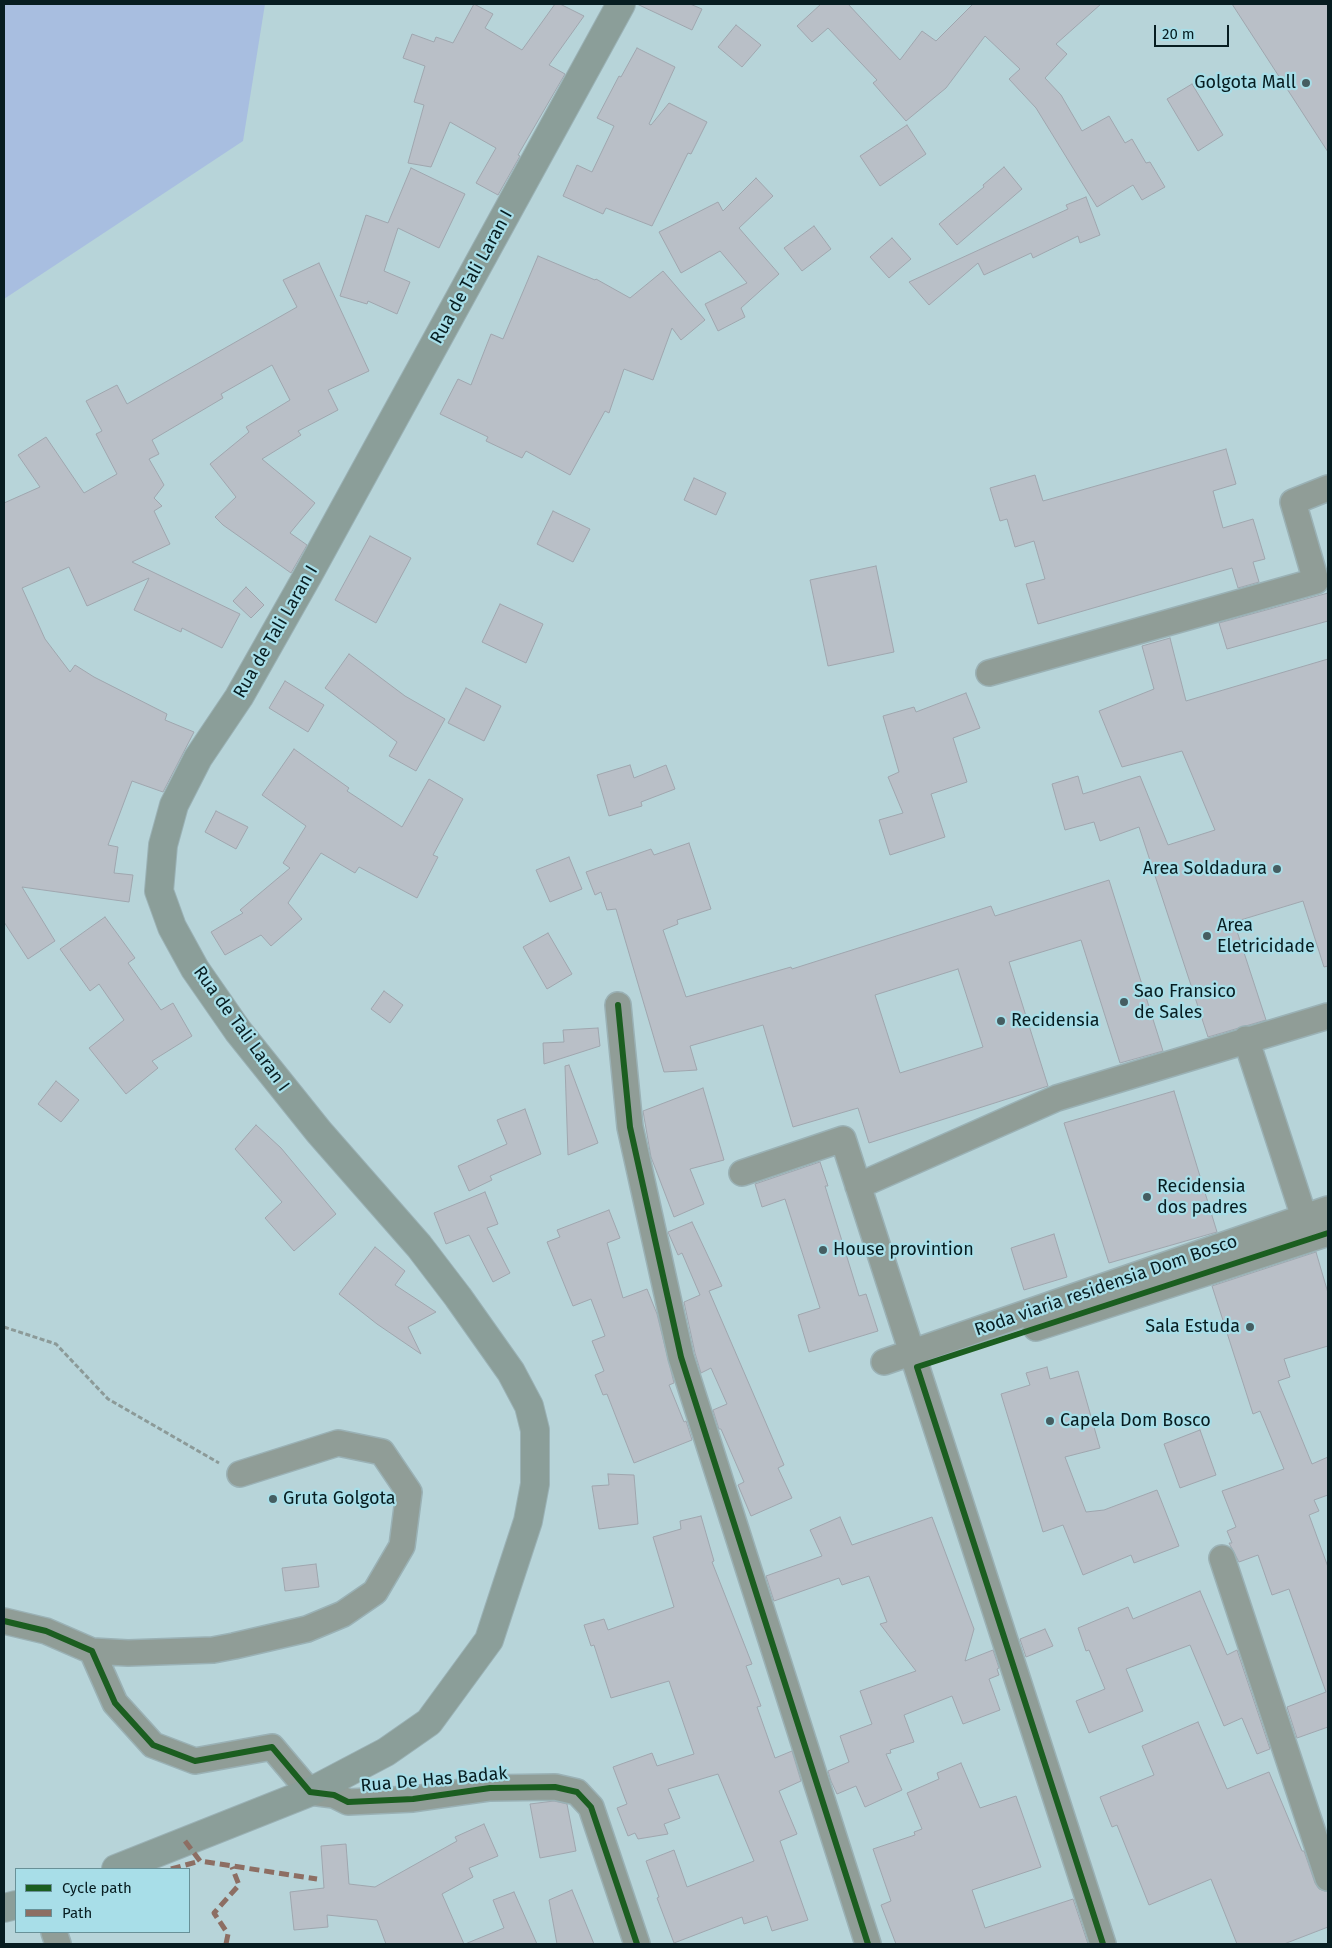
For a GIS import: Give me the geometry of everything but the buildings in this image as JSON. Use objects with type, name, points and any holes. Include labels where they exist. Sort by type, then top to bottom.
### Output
[{"type":"main road","name":"Rua de Tali Laran I","points":[[119,1868],[310,1792],[386,1752],[429,1722],[489,1640],[528,1521],[535,1484],[535,1430],[529,1406],[511,1372],[419,1246],[319,1132],[238,1031],[195,968],[172,927],[159,891],[163,846],[174,805],[198,758],[239,697],[308,575],[621,4]]},
{"type":"street","points":[[989,673],[1316,581],[1293,502],[1328,488]]},
{"type":"street","points":[[618,1005],[630,1127],[681,1357],[868,1944]]},
{"type":"street","points":[[858,1186],[1056,1098],[1246,1039],[1328,1016]]},
{"type":"street","points":[[1246,1039],[1314,1229]]},
{"type":"street","points":[[742,1172],[843,1139],[1103,1944]]},
{"type":"street","points":[[884,1362],[915,1360],[1314,1229],[1328,1209]]},
{"type":"street","points":[[4,1621],[46,1631],[92,1651],[128,1653],[213,1650],[307,1629],[343,1614],[375,1592],[402,1546],[409,1492],[382,1452],[338,1444],[240,1474]]},
{"type":"street","points":[[1222,1558],[1328,1878]]},
{"type":"street","points":[[92,1651],[114,1703],[153,1745],[195,1762],[272,1747],[310,1792]]},
{"type":"street","name":"Rua De Has Badak","points":[[310,1792],[334,1795],[348,1802],[413,1799],[490,1788],[555,1787],[577,1792],[591,1807],[637,1944]]},
{"type":"path","points":[[4,1327],[56,1344],[108,1399],[240,1474]]},
{"type":"shaded area","points":[[4,4],[265,4],[243,141],[4,299]]},
{"type":"marked path","points":[[185,1841],[200,1861],[317,1879]]},
{"type":"marked path","points":[[175,1868],[200,1861]]},
{"type":"marked path","points":[[226,1944],[228,1934],[214,1913],[239,1885],[232,1867]]},
{"type":"cycle path","points":[[618,1005],[630,1127],[681,1357],[868,1944]]},
{"type":"cycle path","name":"Roda viaria residensia Dom Bosco","points":[[1103,1944],[917,1367],[1328,1233]]},
{"type":"cycle path","points":[[4,1621],[46,1631],[92,1651],[115,1703],[153,1745],[195,1761],[272,1747],[310,1792],[334,1795],[348,1802],[413,1799],[490,1788],[555,1787],[577,1792],[591,1807],[637,1944]]},
{"type":"place","name":"Golgota Mall","points":[[1306,83]]},
{"type":"place","name":"Area Soldadura","points":[[1277,869]]},
{"type":"place","name":"Area Eletricidade","points":[[1207,936]]},
{"type":"place","name":"Sao Fransico de Sales","points":[[1124,1002]]},
{"type":"place","name":"Recidensia","points":[[1001,1021]]},
{"type":"place","name":"Recidensia dos padres","points":[[1147,1197]]},
{"type":"place","name":"House provintion","points":[[823,1250]]},
{"type":"place","name":"Sala Estuda","points":[[1250,1327]]},
{"type":"place","name":"Capela Dom Bosco","points":[[1050,1421]]},
{"type":"place","name":"Gruta Golgota","points":[[273,1499]]}]
